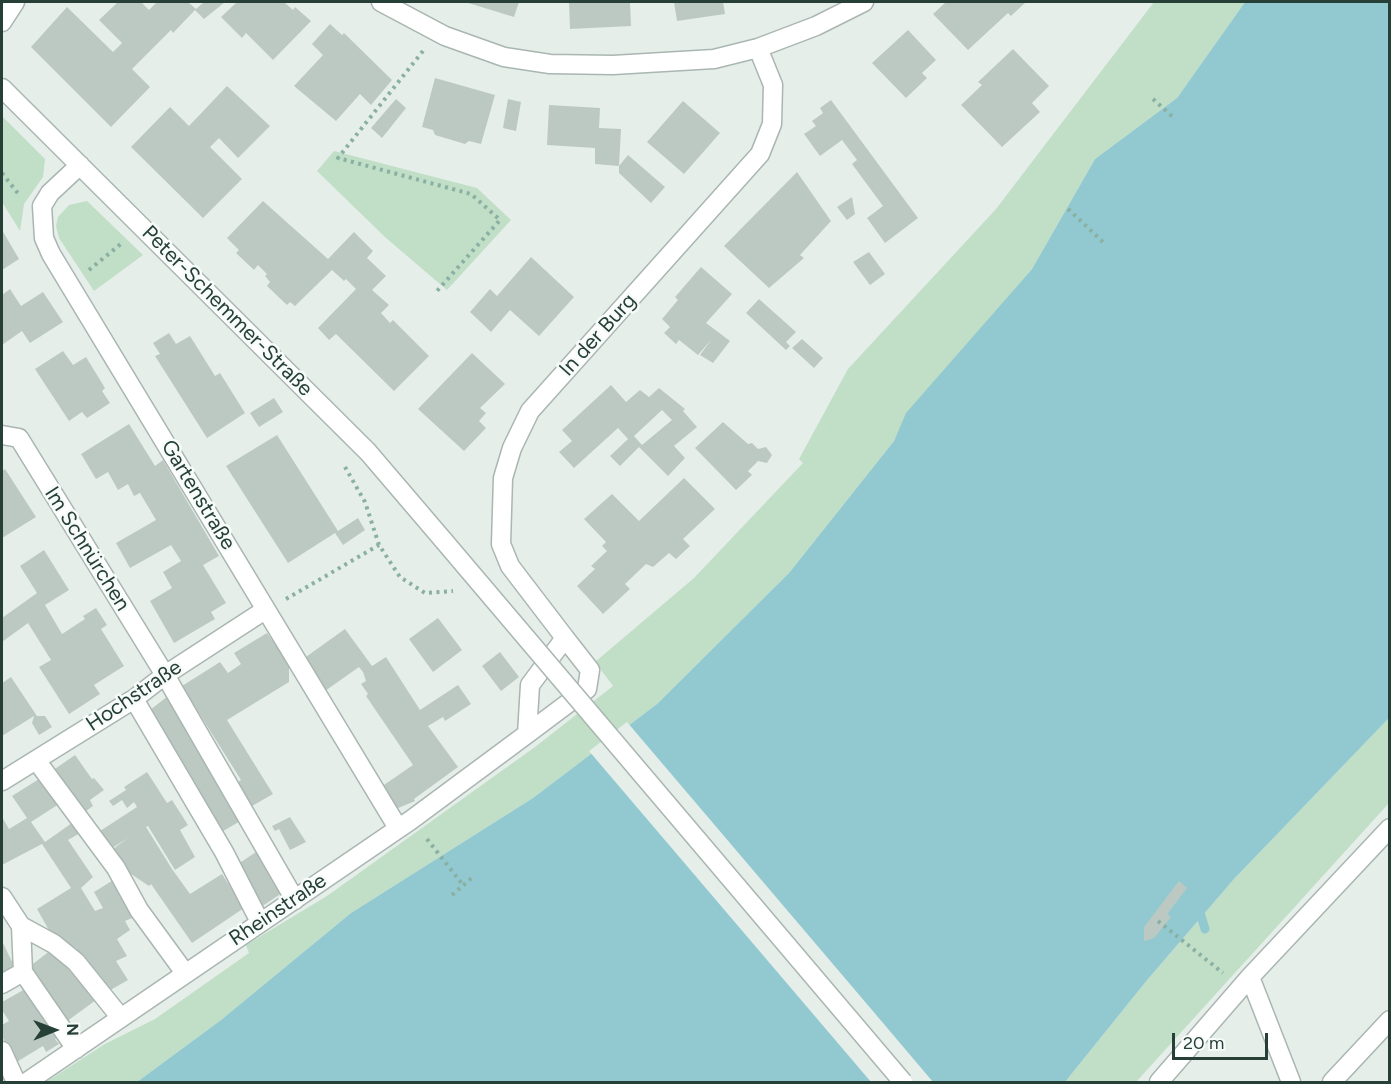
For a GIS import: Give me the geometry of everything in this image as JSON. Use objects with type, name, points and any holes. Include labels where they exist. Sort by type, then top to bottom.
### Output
[{"type":"street","points":[[2,22],[15,2]]},
{"type":"street","points":[[381,2],[439,32],[504,57],[550,64],[665,63],[714,59],[758,48],[816,26],[864,2]]},
{"type":"street","name":"In der Burg","points":[[565,638],[510,566],[501,543],[500,512],[503,478],[512,448],[530,411],[760,154],[772,124],[773,85],[758,48]]},
{"type":"street","name":"Peter-Schemmer-Straße","points":[[2,88],[368,452],[903,1083]]},
{"type":"street","name":"Gartenstraße","points":[[80,165],[50,193],[42,206],[44,238],[51,254],[253,584],[271,607],[405,824]]},
{"type":"street","name":"Im Schnürchen","points":[[2,435],[19,438],[165,675],[295,900]]},
{"type":"street","name":"Hochstraße","points":[[2,781],[134,699],[165,675],[271,607]]},
{"type":"street","points":[[527,734],[530,685],[565,638]]},
{"type":"street","name":"Rheinstraße","points":[[27,1083],[405,824],[587,689],[590,670],[565,638]]},
{"type":"street","points":[[134,699],[224,852],[260,922]]},
{"type":"street","points":[[36,760],[116,868],[139,910],[185,973]]},
{"type":"street","points":[[1159,1083],[1245,982],[1389,828]]},
{"type":"street","points":[[2,897],[21,926],[54,944],[76,962],[121,1018]]},
{"type":"street","points":[[21,926],[23,972],[76,1049]]},
{"type":"street","points":[[2,984],[23,972]]},
{"type":"street","points":[[1245,982],[1292,1083]]},
{"type":"street","points":[[1332,1083],[1389,1020]]},
{"type":"street","points":[[2,1051],[16,1083]]},
{"type":"path","points":[[437,291],[500,220],[471,194],[338,158],[439,32]]},
{"type":"path","points":[[1153,99],[1175,119]]},
{"type":"path","points":[[1068,208],[1104,243]]},
{"type":"path","points":[[86,273],[142,226]]},
{"type":"path","points":[[342,462],[365,502],[379,545],[400,577],[425,593],[453,591]]},
{"type":"path","points":[[271,607],[379,545]]},
{"type":"path","points":[[405,824],[463,885]]},
{"type":"path","points":[[452,895],[474,876]]},
{"type":"path","points":[[1158,921],[1245,982]]},
{"type":"green space","points":[[1154,2],[1245,2],[1177,98],[1095,159],[1032,269],[907,413],[894,441],[789,573],[657,704],[533,798],[351,913],[221,1020],[137,1082],[46,1082],[105,1044],[155,1019],[249,953],[246,945],[327,896],[535,747],[613,686],[595,662],[694,578],[803,463],[799,459],[848,369],[996,209]]},
{"type":"green space","points":[[2,116],[45,159],[43,177],[24,204],[20,231],[2,202]]},
{"type":"green space","points":[[334,151],[477,188],[511,220],[447,290],[386,238],[317,171]]},
{"type":"green space","points":[[87,201],[143,255],[94,291],[59,238],[56,226],[58,217],[69,205]]},
{"type":"green space","points":[[1389,718],[1389,803],[1136,1082],[1065,1082],[1148,979],[1234,879]]},
{"type":"water","points":[[1245,2],[1389,2],[1389,718],[1234,879],[1148,979],[1065,1082],[137,1082],[221,1020],[351,913],[533,798],[657,704],[789,573],[894,441],[906,413],[1032,269],[1095,159],[1177,98]]},
{"type":"pier","points":[[627,722],[933,1082],[871,1082],[589,751]]},
{"type":"building","points":[[118,2],[141,2],[149,10],[157,2],[188,2],[196,9],[204,2],[225,2],[204,19],[195,10],[173,33],[171,30],[132,69],[150,87],[111,127],[31,47],[67,7],[113,52],[122,43],[99,20]]},
{"type":"building","points":[[237,2],[284,2],[293,10],[295,7],[311,21],[273,60],[246,33],[242,38],[221,17]]},
{"type":"building","points":[[465,2],[519,2],[514,17]]},
{"type":"building","points":[[569,2],[630,2],[631,26],[570,29]]},
{"type":"building","points":[[674,2],[723,2],[725,14],[677,21]]},
{"type":"building","points":[[946,2],[1026,2],[1011,16],[1008,13],[968,50],[933,14]]},
{"type":"building","points":[[330,24],[342,35],[344,33],[392,80],[371,105],[360,94],[336,121],[294,86],[323,55],[312,44]]},
{"type":"building","points":[[908,30],[936,60],[922,73],[927,78],[906,98],[872,63]]},
{"type":"building","points":[[1013,49],[1049,86],[1032,103],[1040,112],[1002,147],[961,105],[982,85],[978,82]]},
{"type":"building","points":[[435,78],[495,95],[481,144],[469,141],[465,144],[435,135],[433,130],[422,127]]},
{"type":"building","points":[[227,86],[270,126],[238,158],[219,138],[210,147],[242,179],[203,218],[131,147],[170,107],[189,126]]},
{"type":"building","points":[[396,99],[406,108],[382,138],[371,128]]},
{"type":"building","points":[[508,99],[521,102],[516,131],[503,128]]},
{"type":"building","points":[[831,100],[918,218],[885,243],[867,218],[883,206],[852,164],[857,160],[842,140],[820,156],[804,134],[816,126],[812,121],[823,113],[820,108]]},
{"type":"building","points":[[683,101],[720,133],[684,174],[647,142]]},
{"type":"building","points":[[549,105],[600,108],[599,128],[621,129],[619,166],[595,164],[595,148],[547,145]]},
{"type":"building","points":[[628,155],[665,187],[651,203],[619,173],[619,166]]},
{"type":"building","points":[[797,172],[831,221],[800,255],[804,258],[769,288],[724,246]]},
{"type":"building","points":[[852,197],[855,214],[847,220],[837,207]]},
{"type":"building","points":[[263,201],[328,259],[354,232],[373,251],[367,258],[386,276],[372,290],[389,305],[381,313],[390,323],[393,320],[429,356],[394,391],[336,334],[329,340],[318,328],[356,289],[346,279],[344,281],[332,270],[295,306],[290,302],[287,305],[267,286],[270,282],[265,276],[267,274],[258,265],[254,270],[236,253],[239,250],[227,238]]},
{"type":"building","points":[[2,230],[19,259],[2,270]]},
{"type":"building","points":[[869,252],[885,274],[870,285],[853,262]]},
{"type":"building","points":[[531,257],[574,297],[539,336],[510,310],[491,332],[470,312],[490,289],[497,296]]},
{"type":"building","points":[[701,267],[732,294],[706,323],[730,341],[713,363],[700,355],[711,340],[698,355],[679,340],[676,344],[664,333],[670,327],[662,319],[678,300],[675,297]]},
{"type":"building","points":[[10,289],[21,306],[43,292],[63,322],[30,343],[22,331],[2,345],[2,295]]},
{"type":"building","points":[[759,299],[796,332],[786,342],[790,346],[786,350],[746,313]]},
{"type":"building","points":[[169,333],[176,344],[190,336],[215,376],[220,373],[245,413],[207,438],[155,356],[160,354],[153,343]]},
{"type":"building","points":[[802,339],[823,358],[814,368],[792,348]]},
{"type":"building","points":[[63,351],[73,365],[86,357],[105,388],[102,391],[110,403],[87,418],[82,412],[69,421],[35,369]]},
{"type":"building","points":[[472,353],[505,384],[480,408],[486,413],[479,421],[486,428],[464,451],[418,409]]},
{"type":"building","points":[[611,385],[626,402],[640,390],[649,397],[659,388],[685,409],[683,411],[697,427],[674,446],[685,458],[668,476],[639,447],[620,466],[610,456],[628,439],[618,428],[574,468],[559,452],[572,441],[562,430]],"holes":[[[662,410],[672,420],[642,445],[634,436]]]},
{"type":"building","points":[[274,398],[283,412],[259,427],[250,413]]},
{"type":"building","points":[[723,422],[748,444],[752,443],[758,449],[766,447],[772,455],[767,463],[758,461],[748,471],[752,475],[736,490],[695,448]]},
{"type":"building","points":[[129,424],[155,466],[163,460],[219,556],[203,565],[226,603],[211,612],[215,619],[174,643],[150,601],[172,588],[163,572],[181,561],[171,545],[130,568],[116,543],[156,520],[140,493],[134,496],[128,484],[118,490],[108,472],[96,479],[81,454]]},
{"type":"building","points":[[277,435],[338,531],[358,518],[365,530],[343,545],[335,533],[288,563],[226,466]]},
{"type":"building","points":[[5,469],[36,517],[2,538],[2,471]]},
{"type":"building","points":[[684,478],[715,509],[683,539],[690,546],[676,559],[669,553],[653,567],[646,564],[625,584],[630,589],[603,614],[577,586],[595,569],[591,566],[607,551],[602,546],[606,542],[584,519],[612,494],[639,521]]},
{"type":"building","points":[[44,550],[69,590],[45,605],[62,634],[85,619],[83,616],[96,608],[107,625],[101,629],[124,666],[94,685],[100,694],[69,714],[39,667],[51,660],[28,623],[2,642],[2,618],[37,593],[20,566]]},
{"type":"building","points":[[438,618],[462,650],[433,672],[409,639]]},
{"type":"building","points":[[345,629],[372,666],[386,657],[420,710],[458,685],[471,704],[445,721],[443,717],[428,726],[458,767],[414,799],[415,801],[396,809],[381,787],[413,765],[366,696],[368,694],[361,684],[366,681],[363,672],[359,667],[325,691],[303,659]]},
{"type":"building","points":[[267,633],[289,663],[289,682],[227,720],[273,794],[252,806],[236,783],[241,780],[182,686],[220,662],[228,673],[241,664],[234,653]]},
{"type":"building","points":[[500,652],[519,677],[501,691],[482,666]]},
{"type":"building","points":[[11,677],[37,716],[45,716],[52,727],[39,735],[32,723],[34,716],[2,736],[2,683]]},
{"type":"building","points":[[168,696],[242,820],[220,833],[150,710]]},
{"type":"building","points":[[75,755],[92,779],[94,778],[104,790],[90,800],[93,806],[82,814],[52,771]]},
{"type":"building","points":[[147,772],[167,803],[172,800],[188,825],[180,830],[195,857],[175,870],[148,826],[146,827],[172,869],[190,894],[222,874],[244,908],[192,943],[151,884],[149,886],[122,868],[110,851],[128,838],[109,850],[97,833],[137,807],[134,802],[127,808],[122,800],[113,806],[109,801],[126,790],[124,787]]},
{"type":"building","points":[[39,779],[59,804],[31,822],[45,842],[72,823],[80,833],[68,840],[93,877],[81,888],[95,911],[103,908],[94,892],[115,879],[137,916],[125,921],[130,930],[117,939],[127,956],[116,961],[128,980],[107,992],[75,947],[70,949],[59,936],[55,937],[50,932],[37,909],[71,888],[42,844],[2,865],[2,817],[9,829],[27,818],[12,796]]},
{"type":"building","points":[[290,817],[306,842],[290,850],[279,829],[275,831],[272,826]]},
{"type":"building","points":[[259,850],[285,891],[261,907],[238,864]]},
{"type":"building","points":[[1179,881],[1187,888],[1167,914],[1171,917],[1154,938],[1144,941],[1144,927]]},
{"type":"building","points":[[2,941],[16,970],[2,978]]},
{"type":"building","points":[[51,950],[96,1000],[66,1022],[29,967]]},
{"type":"building","points":[[27,988],[59,1037],[55,1039],[59,1044],[46,1052],[43,1046],[15,1063],[2,1036],[2,1025],[9,1021],[2,1010],[2,1002]]},
{"type":"waterway","points":[[1198,906],[1205,929]]}]
